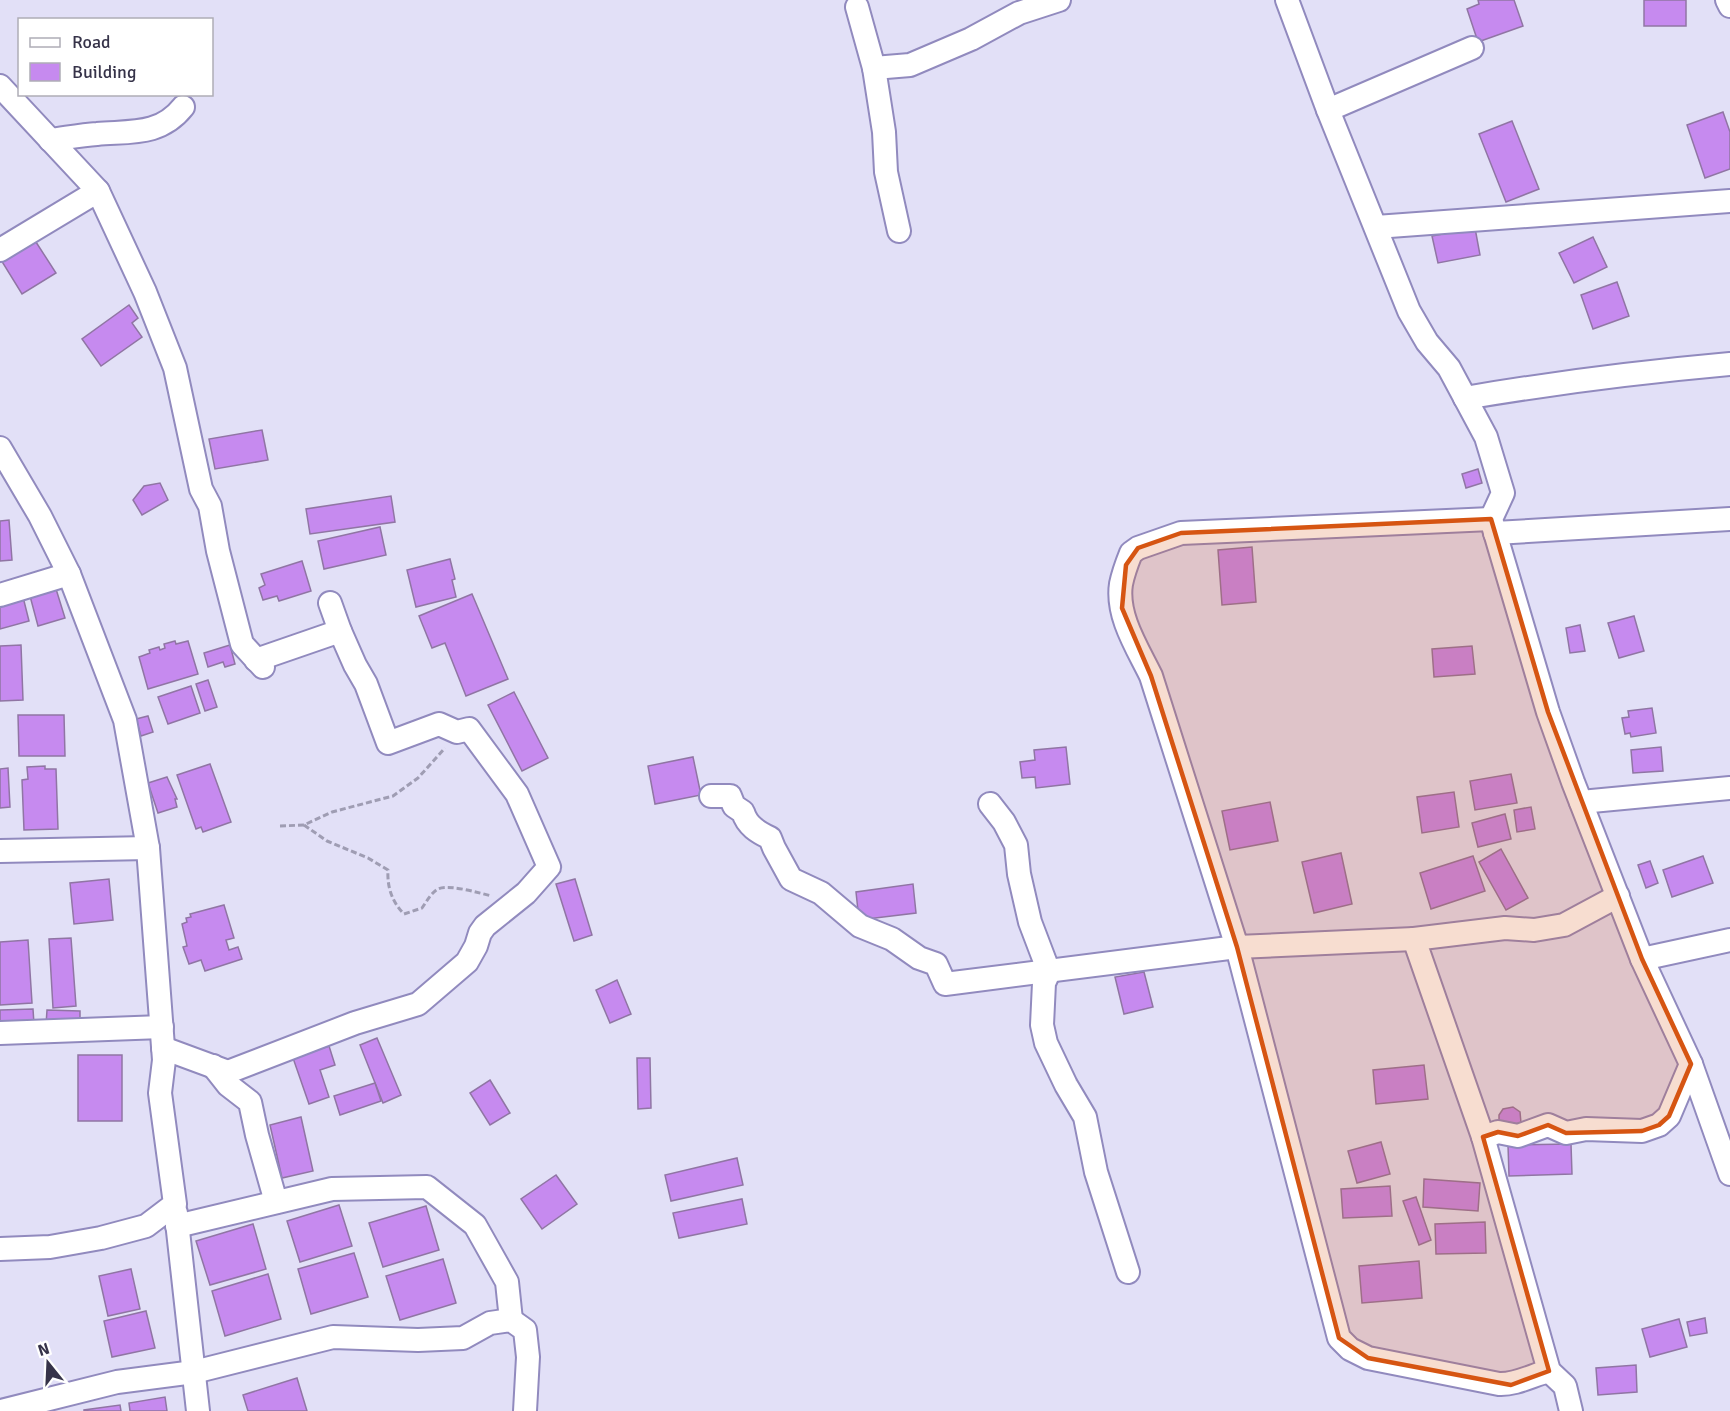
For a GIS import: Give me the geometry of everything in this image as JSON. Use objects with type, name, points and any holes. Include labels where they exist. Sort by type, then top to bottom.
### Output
[{"type":"street","points":[[874,69],[910,65],[971,39],[1019,13],[1059,0]]},
{"type":"street","points":[[1287,0],[1328,110],[1409,311],[1427,342],[1449,368],[1486,437],[1503,493],[1493,526],[1548,712],[1642,959],[1691,1064],[1730,1174]]},
{"type":"street","points":[[1727,0],[1730,6]]},
{"type":"street","points":[[857,7],[874,69],[884,132],[886,172],[899,231]]},
{"type":"street","points":[[1328,110],[1472,48]]},
{"type":"street","points":[[0,86],[98,191],[145,292],[175,368],[201,489],[210,506],[218,551],[242,644],[259,663],[340,631]]},
{"type":"street","points":[[50,140],[84,135],[140,132],[172,119],[183,107]]},
{"type":"street","points":[[0,250],[98,191]]},
{"type":"street","points":[[1376,227],[1730,201]]},
{"type":"street","points":[[1465,398],[1557,383],[1730,364]]},
{"type":"street","points":[[0,448],[40,516],[69,574],[125,720],[148,848],[163,1037],[164,1060],[159,1093],[175,1204],[198,1411]]},
{"type":"street","points":[[1550,1371],[1525,1377],[1511,1384],[1499,1384],[1368,1358],[1350,1349],[1340,1338],[1237,947],[1151,676],[1132,639],[1122,608],[1120,586],[1131,553],[1181,533],[1730,519]]},
{"type":"street","points":[[0,595],[69,574]]},
{"type":"street","points":[[0,1033],[163,1037],[213,1066],[228,1072],[355,1023],[418,1004],[467,962],[485,926],[526,894],[549,867],[517,794],[470,729],[456,732],[439,724],[388,743],[366,684],[355,665],[330,603]]},
{"type":"street","points":[[1581,802],[1730,788]]},
{"type":"street","points":[[711,796],[729,796],[734,806],[743,812],[745,821],[760,833],[771,837],[774,848],[791,879],[821,893],[860,926],[892,939],[919,958],[936,964],[945,984],[1237,947],[1414,939],[1505,927],[1534,930],[1564,925],[1618,896]]},
{"type":"street","points":[[990,804],[1004,822],[1016,845],[1019,874],[1030,922],[1049,972],[1044,983],[1042,1025],[1044,1034],[1057,1068],[1085,1117],[1096,1172],[1128,1272]]},
{"type":"street","points":[[0,851],[148,848]]},
{"type":"street","points":[[1414,939],[1483,1137],[1550,1371],[1564,1386],[1571,1411]]},
{"type":"street","points":[[1642,959],[1730,940]]},
{"type":"street","points":[[1483,1137],[1498,1132],[1518,1136],[1548,1125],[1566,1133],[1586,1129],[1642,1131],[1659,1125],[1669,1116],[1691,1064]]},
{"type":"street","points":[[213,1066],[228,1085],[250,1102],[256,1135],[276,1202]]},
{"type":"street","points":[[177,1226],[332,1189],[427,1187],[475,1225],[507,1282],[511,1320]]},
{"type":"street","points":[[0,1249],[50,1247],[101,1238],[146,1226],[175,1204]]},
{"type":"street","points":[[1,1411],[48,1406],[117,1382],[194,1372],[333,1337],[418,1340],[463,1338],[490,1323],[511,1320],[525,1330],[528,1357],[525,1411]]},
{"type":"path","points":[[280,826],[304,825],[332,812],[393,796],[418,778],[448,745],[456,732]]},
{"type":"path","points":[[304,825],[327,841],[368,858],[388,870],[387,884],[397,907],[404,914],[422,908],[429,897],[440,888],[458,888],[493,896]]},
{"type":"highlighted area","points":[[1491,519],[1548,712],[1642,959],[1691,1064],[1669,1116],[1659,1125],[1642,1131],[1566,1133],[1548,1125],[1518,1136],[1498,1132],[1483,1137],[1549,1371],[1511,1385],[1368,1358],[1339,1338],[1237,947],[1151,676],[1122,608],[1126,565],[1138,548],[1181,533]]},
{"type":"building","points":[[1478,0],[1514,0],[1523,26],[1478,42],[1467,9],[1479,4]]},
{"type":"building","points":[[1644,0],[1686,0],[1686,26],[1644,26]]},
{"type":"building","points":[[1723,112],[1730,132],[1730,169],[1705,178],[1687,125]]},
{"type":"building","points":[[1512,121],[1539,189],[1506,202],[1479,134]]},
{"type":"building","points":[[1475,228],[1480,255],[1438,263],[1432,236]]},
{"type":"building","points":[[1593,237],[1607,267],[1574,283],[1559,253]]},
{"type":"building","points":[[34,239],[56,273],[22,294],[1,260]]},
{"type":"building","points":[[1617,282],[1629,316],[1593,329],[1581,295]]},
{"type":"building","points":[[129,305],[138,318],[132,323],[142,337],[101,366],[82,339]]},
{"type":"building","points":[[262,430],[268,460],[215,469],[209,439]]},
{"type":"building","points":[[1478,469],[1482,483],[1466,488],[1462,474]]},
{"type":"building","points":[[160,483],[168,500],[142,515],[133,500],[144,486]]},
{"type":"building","points":[[391,496],[395,522],[310,534],[306,509]]},
{"type":"building","points":[[9,520],[12,560],[0,561],[0,521]]},
{"type":"building","points":[[380,527],[386,555],[324,569],[318,541]]},
{"type":"building","points":[[1252,547],[1256,602],[1222,605],[1218,550]]},
{"type":"building","points":[[450,559],[455,579],[452,580],[456,597],[416,607],[407,570]]},
{"type":"building","points":[[302,561],[311,591],[279,601],[277,596],[263,600],[259,588],[265,585],[261,574]]},
{"type":"building","points":[[56,589],[65,618],[38,626],[30,596]]},
{"type":"building","points":[[472,594],[508,679],[466,696],[445,643],[432,648],[419,616]]},
{"type":"building","points":[[23,597],[29,621],[0,629],[0,604]]},
{"type":"building","points":[[1634,616],[1644,651],[1619,658],[1608,623]]},
{"type":"building","points":[[1580,625],[1585,651],[1570,653],[1566,628]]},
{"type":"building","points":[[175,641],[176,644],[188,641],[198,674],[148,689],[139,657],[150,653],[149,650],[165,648],[164,644]]},
{"type":"building","points":[[21,645],[23,700],[0,701],[0,646]]},
{"type":"building","points":[[230,645],[235,664],[225,667],[223,662],[208,667],[204,653]]},
{"type":"building","points":[[1472,646],[1475,674],[1434,677],[1432,649]]},
{"type":"building","points":[[208,680],[217,707],[205,711],[196,684]]},
{"type":"building","points":[[191,686],[200,713],[168,724],[158,697]]},
{"type":"building","points":[[514,692],[548,758],[522,771],[488,705]]},
{"type":"building","points":[[1652,708],[1656,733],[1631,737],[1630,733],[1625,734],[1622,718],[1629,717],[1628,711]]},
{"type":"building","points":[[18,715],[64,715],[65,756],[19,756]]},
{"type":"building","points":[[148,716],[153,732],[141,736],[136,719]]},
{"type":"building","points":[[1066,747],[1070,784],[1036,788],[1035,777],[1022,778],[1020,762],[1035,760],[1034,750]]},
{"type":"building","points":[[1661,747],[1663,771],[1633,773],[1631,750]]},
{"type":"building","points":[[693,757],[701,795],[655,804],[648,766]]},
{"type":"building","points":[[210,764],[231,822],[203,832],[201,827],[196,829],[177,775]]},
{"type":"building","points":[[45,766],[45,769],[56,769],[58,829],[24,830],[22,780],[28,779],[27,767]]},
{"type":"building","points":[[8,768],[10,807],[0,808],[0,769]]},
{"type":"building","points":[[1511,774],[1517,803],[1475,810],[1470,781]]},
{"type":"building","points":[[167,777],[177,799],[175,799],[177,807],[158,813],[148,783]]},
{"type":"building","points":[[1454,792],[1459,827],[1422,833],[1417,797]]},
{"type":"building","points":[[1270,802],[1278,841],[1230,850],[1222,811]]},
{"type":"building","points":[[1531,807],[1535,829],[1517,832],[1514,810]]},
{"type":"building","points":[[1505,814],[1511,839],[1478,847],[1472,823]]},
{"type":"building","points":[[1501,849],[1528,898],[1506,910],[1479,862]]},
{"type":"building","points":[[1341,853],[1352,904],[1314,913],[1302,862]]},
{"type":"building","points":[[1473,856],[1485,891],[1431,909],[1420,873]]},
{"type":"building","points":[[1703,856],[1713,883],[1672,897],[1663,870]]},
{"type":"building","points":[[1650,861],[1658,883],[1646,888],[1638,865]]},
{"type":"building","points":[[109,879],[113,920],[74,924],[70,883]]},
{"type":"building","points":[[575,879],[592,935],[574,941],[556,884]]},
{"type":"building","points":[[913,884],[916,913],[859,920],[856,892]]},
{"type":"building","points":[[224,905],[234,938],[226,940],[229,950],[238,947],[242,959],[205,971],[201,960],[189,964],[183,947],[187,946],[182,924],[187,922],[186,918],[191,917],[190,914]]},
{"type":"building","points":[[71,938],[76,1006],[53,1008],[49,939]]},
{"type":"building","points":[[28,940],[32,1003],[0,1005],[0,942]]},
{"type":"building","points":[[1144,972],[1153,1007],[1124,1014],[1115,977]]},
{"type":"building","points":[[617,980],[631,1014],[610,1023],[596,990]]},
{"type":"building","points":[[33,1009],[34,1024],[0,1026],[0,1010]]},
{"type":"building","points":[[47,1010],[80,1011],[80,1026],[46,1025]]},
{"type":"building","points":[[377,1038],[401,1095],[383,1103],[360,1045]]},
{"type":"building","points":[[329,1046],[335,1065],[320,1070],[329,1097],[309,1104],[293,1058]]},
{"type":"building","points":[[78,1055],[122,1055],[122,1121],[78,1121]]},
{"type":"building","points":[[637,1058],[650,1058],[651,1108],[638,1109]]},
{"type":"building","points":[[1424,1065],[1428,1099],[1376,1104],[1373,1070]]},
{"type":"building","points":[[490,1080],[510,1113],[490,1125],[470,1093]]},
{"type":"building","points":[[375,1083],[381,1101],[340,1115],[334,1096]]},
{"type":"building","points":[[1513,1107],[1520,1112],[1521,1123],[1504,1129],[1499,1122],[1499,1115],[1503,1109]]},
{"type":"building","points":[[301,1117],[313,1171],[282,1178],[270,1125]]},
{"type":"building","points":[[1381,1142],[1390,1174],[1357,1183],[1348,1151]]},
{"type":"building","points":[[1571,1144],[1572,1174],[1509,1176],[1508,1145]]},
{"type":"building","points":[[737,1158],[743,1185],[671,1201],[665,1175]]},
{"type":"building","points":[[556,1175],[577,1204],[542,1229],[521,1199]]},
{"type":"building","points":[[1424,1179],[1480,1183],[1478,1211],[1423,1207]]},
{"type":"building","points":[[1390,1186],[1392,1216],[1343,1218],[1341,1189]]},
{"type":"building","points":[[1416,1197],[1431,1240],[1419,1245],[1403,1201]]},
{"type":"building","points":[[742,1199],[747,1224],[679,1238],[673,1213]]},
{"type":"building","points":[[339,1205],[352,1246],[300,1262],[287,1221]]},
{"type":"building","points":[[426,1206],[439,1250],[383,1267],[369,1223]]},
{"type":"building","points":[[1485,1222],[1486,1253],[1436,1254],[1435,1224]]},
{"type":"building","points":[[253,1224],[266,1269],[210,1285],[196,1241]]},
{"type":"building","points":[[354,1253],[368,1297],[311,1314],[298,1269]]},
{"type":"building","points":[[443,1259],[456,1303],[400,1320],[386,1276]]},
{"type":"building","points":[[1419,1261],[1422,1298],[1362,1303],[1359,1266]]},
{"type":"building","points":[[131,1269],[140,1309],[108,1316],[99,1276]]},
{"type":"building","points":[[268,1274],[281,1319],[225,1336],[212,1291]]},
{"type":"building","points":[[146,1311],[155,1348],[112,1357],[104,1321]]},
{"type":"building","points":[[1705,1318],[1707,1333],[1690,1336],[1687,1322]]},
{"type":"building","points":[[1679,1319],[1687,1347],[1650,1357],[1642,1329]]},
{"type":"building","points":[[1636,1365],[1637,1392],[1598,1395],[1596,1368]]},
{"type":"building","points":[[297,1378],[307,1411],[248,1411],[243,1395]]},
{"type":"building","points":[[165,1397],[167,1411],[130,1411],[129,1403]]},
{"type":"building","points":[[120,1405],[121,1411],[84,1411],[84,1410]]}]
